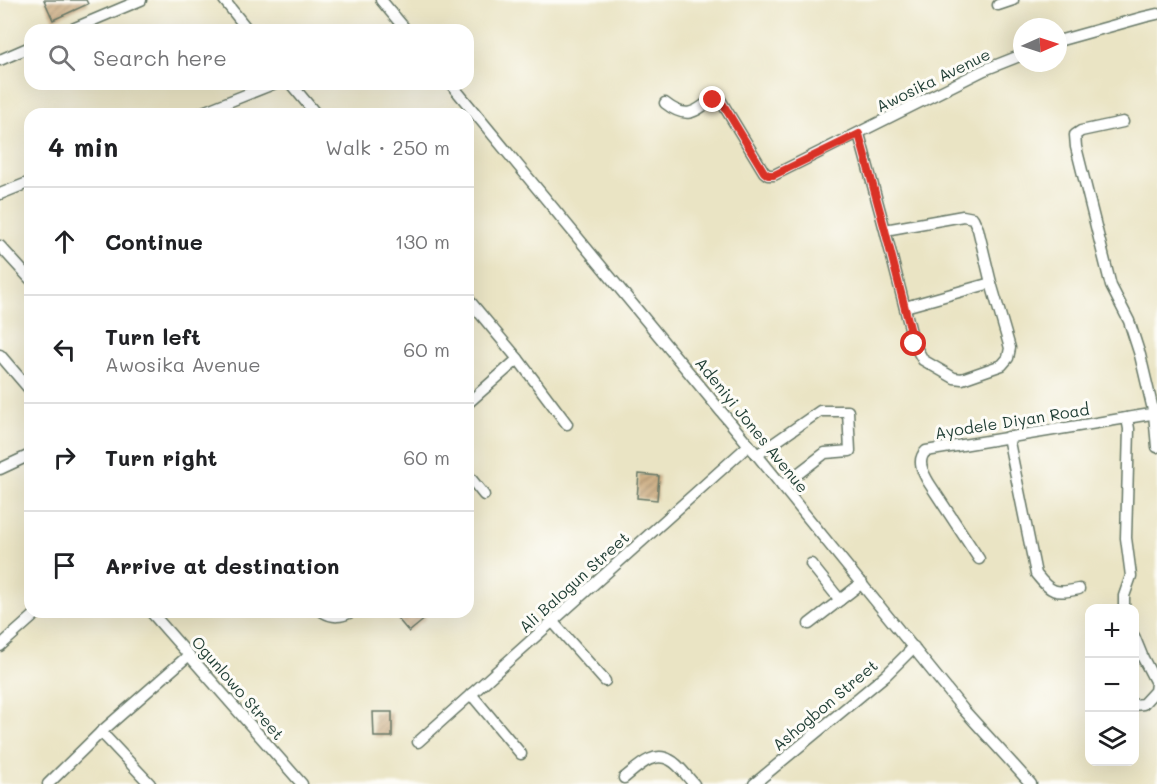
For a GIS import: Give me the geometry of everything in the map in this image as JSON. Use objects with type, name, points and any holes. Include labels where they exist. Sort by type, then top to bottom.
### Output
[{"type":"street","points":[[84,24],[141,0]]},
{"type":"street","points":[[224,0],[243,24]]},
{"type":"street","points":[[381,0],[401,24]]},
{"type":"street","points":[[998,5],[1012,0]]},
{"type":"street","points":[[1067,38],[1157,14]]},
{"type":"street","points":[[0,60],[24,50]]},
{"type":"street","name":"Awosika Avenue","points":[[664,103],[680,113],[689,113],[718,99],[764,172],[774,175],[984,70],[1013,59]]},
{"type":"street","points":[[213,108],[258,90]]},
{"type":"street","points":[[296,90],[311,108]]},
{"type":"street","name":"Adeniyi Jones Avenue","points":[[456,90],[471,108]]},
{"type":"street","name":"Adeniyi Jones Avenue","points":[[474,112],[963,709],[1031,784]]},
{"type":"street","points":[[1123,122],[1081,131],[1076,135],[1076,147],[1111,286],[1129,321],[1140,355],[1155,413],[1157,442]]},
{"type":"street","points":[[859,134],[914,344],[923,360],[954,378],[962,380],[1002,365],[1008,358],[1010,348],[973,218],[963,216],[885,230]]},
{"type":"street","points":[[0,194],[24,184]]},
{"type":"street","points":[[0,246],[24,272]]},
{"type":"street","points":[[905,307],[991,283]]},
{"type":"street","points":[[474,306],[518,359],[567,424]]},
{"type":"street","points":[[0,355],[24,383]]},
{"type":"street","points":[[474,398],[518,359]]},
{"type":"street","points":[[757,455],[819,411],[848,411],[850,451],[825,453],[782,486]]},
{"type":"street","name":"Ayodele Diyan Road","points":[[979,560],[922,470],[923,453],[1155,413]]},
{"type":"street","points":[[1124,604],[1124,596],[1131,576],[1126,538],[1128,418]]},
{"type":"street","points":[[1008,437],[1036,574],[1047,588],[1062,592],[1079,589]]},
{"type":"street","name":"Ali Balogun Street","points":[[418,742],[749,445]]},
{"type":"street","points":[[0,469],[24,458]]},
{"type":"street","points":[[474,482],[484,495]]},
{"type":"street","points":[[811,564],[840,600]]},
{"type":"street","points":[[809,624],[862,583]]},
{"type":"street","points":[[0,646],[31,618]]},
{"type":"street","name":"Ogunlowo Street","points":[[156,618],[302,784]]},
{"type":"street","points":[[552,621],[605,681]]},
{"type":"street","name":"Ashogbon Street","points":[[754,784],[886,675],[914,647]]},
{"type":"street","points":[[1139,648],[1156,683],[1155,691],[1150,698],[1139,704]]},
{"type":"street","points":[[48,784],[101,732],[189,655]]},
{"type":"street","points":[[471,694],[521,754]]},
{"type":"street","points":[[101,732],[150,784]]},
{"type":"street","points":[[624,778],[648,760],[657,757],[672,760],[694,784]]},
{"type":"building","points":[[44,0],[86,0],[88,4],[53,20]]},
{"type":"building","points":[[639,474],[659,476],[657,500],[637,498]]},
{"type":"building","points":[[397,618],[426,618],[409,632]]},
{"type":"building","points":[[373,712],[392,712],[392,737],[374,737]]},
{"type":"route","points":[[713,100],[721,101],[768,175],[774,175],[859,134],[914,344]]}]
